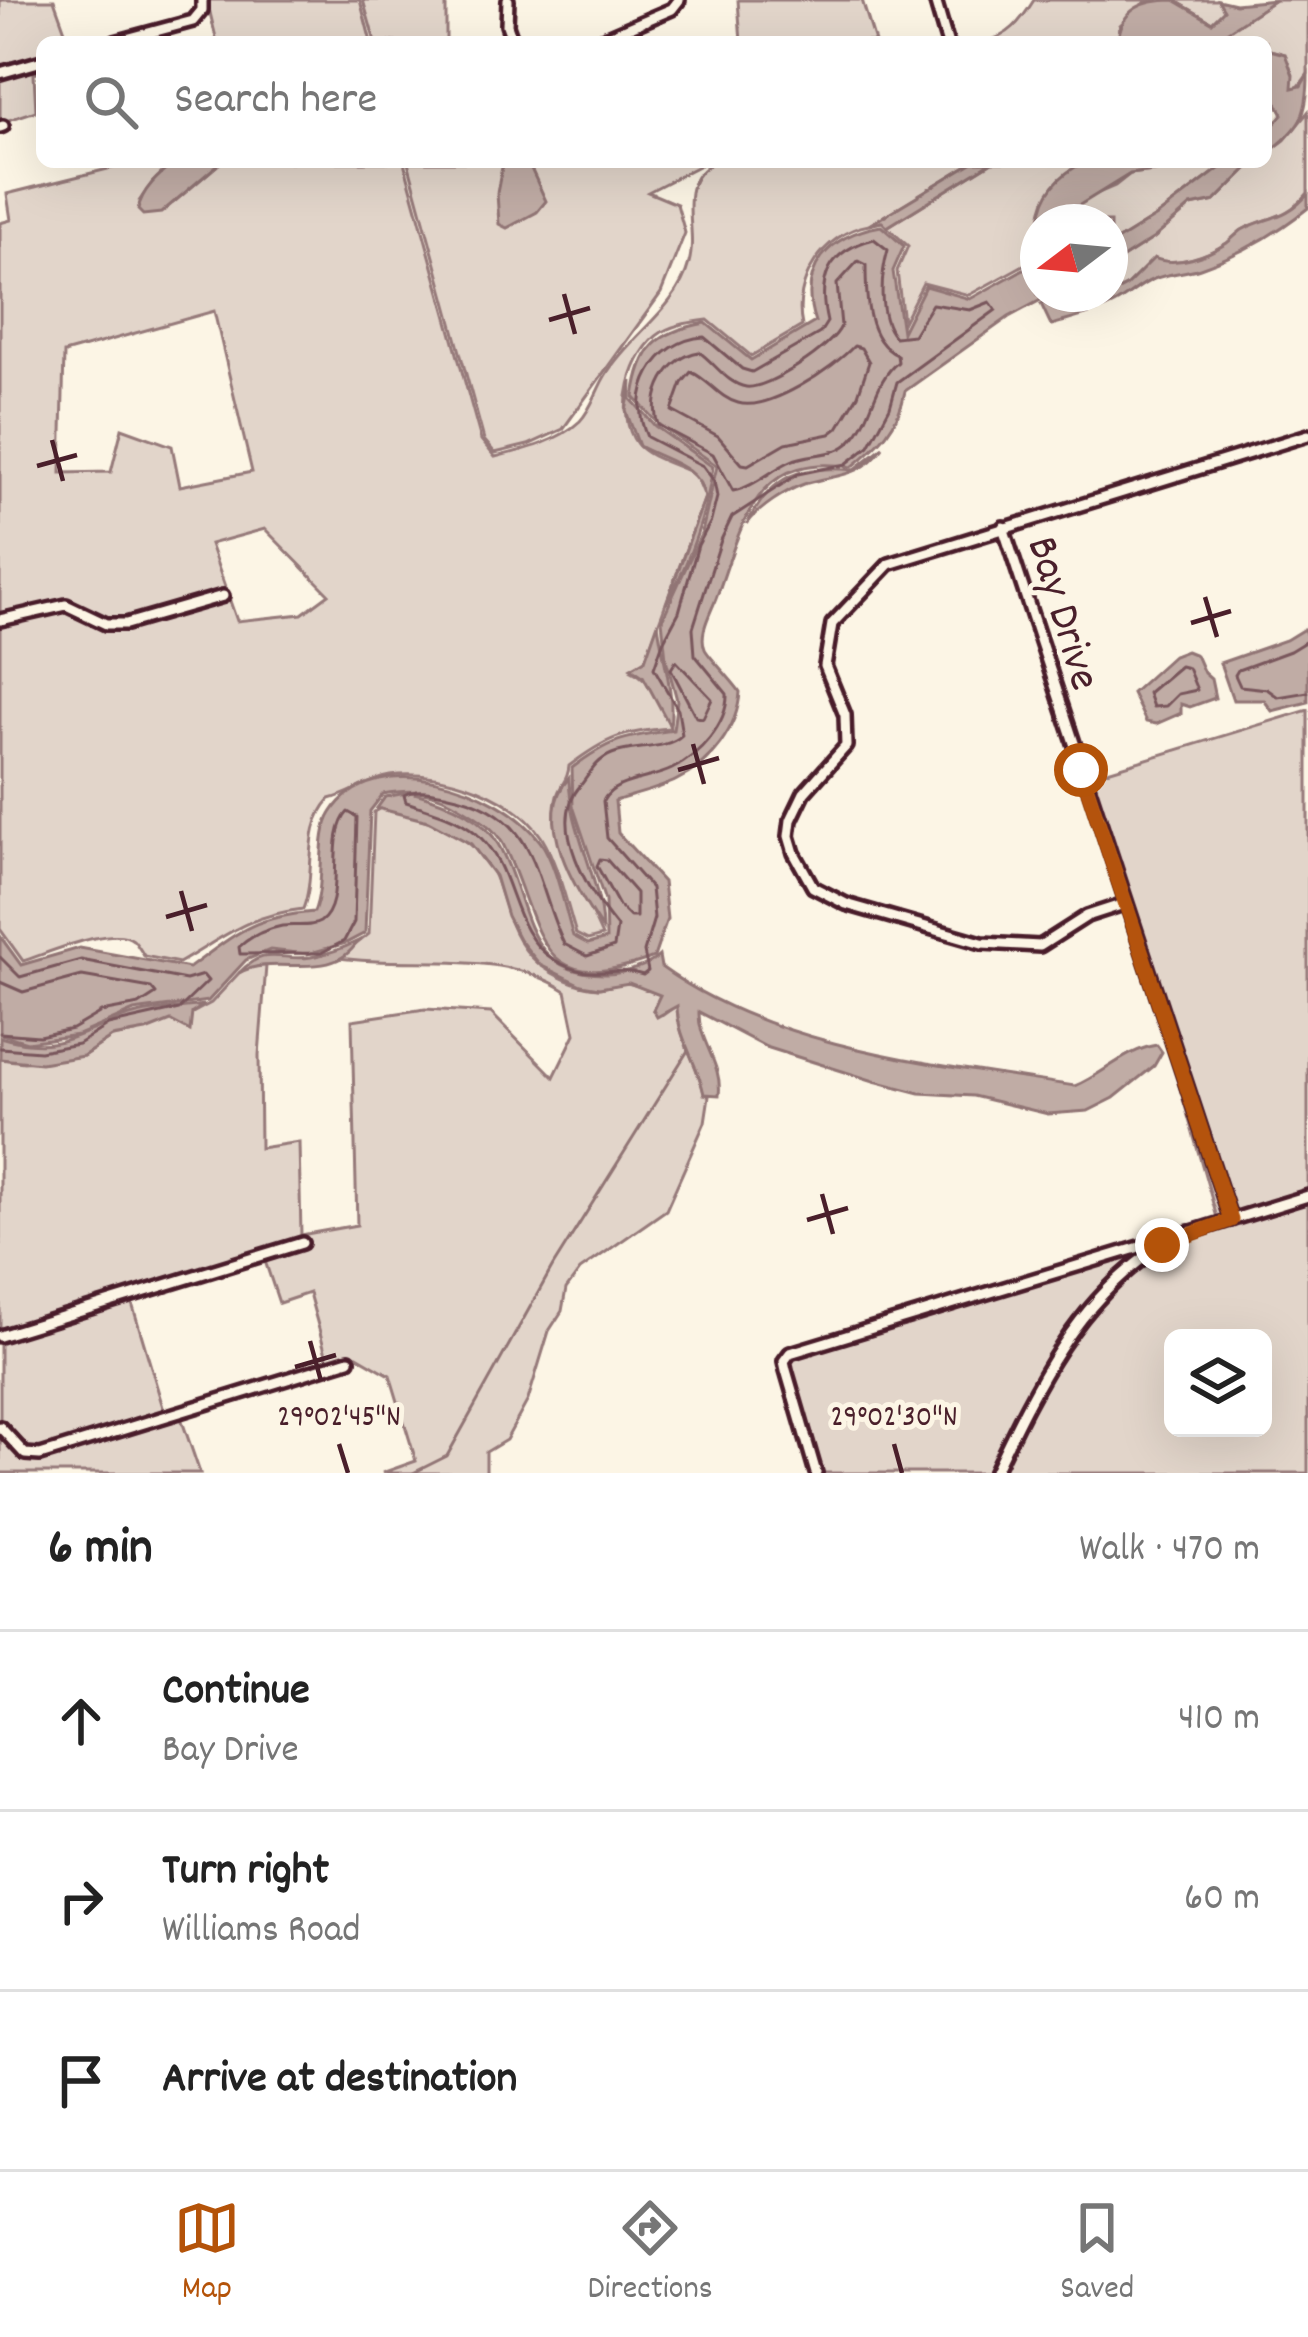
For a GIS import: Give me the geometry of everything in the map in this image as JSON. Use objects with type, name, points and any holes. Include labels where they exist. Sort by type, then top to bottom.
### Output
[{"type":"street","points":[[136,36],[197,19],[202,0]]},
{"type":"street","points":[[508,0],[511,36]]},
{"type":"street","points":[[609,36],[672,9],[679,0]]},
{"type":"street","points":[[935,0],[946,36]]},
{"type":"street","points":[[0,73],[36,64]]},
{"type":"street","name":"Bay Drive","points":[[1231,1220],[1003,527],[1308,435]]},
{"type":"street","points":[[1003,527],[889,564],[832,624],[825,666],[845,715],[846,746],[804,794],[791,820],[794,853],[813,887],[846,904],[982,943],[1040,946],[1087,916],[1124,904]]},
{"type":"street","points":[[0,620],[66,605],[106,624],[126,624],[223,596]]},
{"type":"street","points":[[816,1473],[784,1361],[790,1353],[1308,1196]]},
{"type":"street","points":[[994,1473],[1060,1344],[1103,1289],[1135,1262],[1190,1232]]},
{"type":"street","points":[[0,1336],[302,1243]]},
{"type":"street","points":[[0,1427],[25,1454],[40,1455],[349,1360]]},
{"type":"shaded area","points":[[0,0],[54,0],[67,36],[36,36],[36,59],[0,69]]},
{"type":"shaded area","points":[[207,0],[360,0],[369,36],[216,36]]},
{"type":"shaded area","points":[[363,0],[446,0],[446,36],[373,36]]},
{"type":"shaded area","points":[[738,0],[862,0],[873,36],[741,36]]},
{"type":"shaded area","points":[[1034,0],[1159,0],[1145,3],[1120,25],[1119,36],[1001,36]]},
{"type":"shaded area","points":[[1174,0],[1218,0],[1225,10],[1212,22]]},
{"type":"shaded area","points":[[1275,0],[1308,0],[1308,74],[1297,89],[1292,88],[1285,54],[1272,51],[1272,36],[1226,36],[1229,29]]},
{"type":"shaded area","points":[[36,68],[36,111],[0,123],[0,77]]},
{"type":"shaded area","points":[[1308,112],[1308,193],[1300,202],[1201,255],[1172,262],[1154,259],[1128,284],[1128,255],[1191,206],[1215,201],[1248,168],[1272,168],[1272,150]]},
{"type":"shaded area","points":[[112,168],[168,168],[140,200],[173,203],[214,168],[406,168],[481,440],[495,457],[551,440],[571,428],[584,416],[617,359],[664,308],[689,263],[691,194],[706,168],[963,168],[825,249],[814,262],[802,293],[802,326],[751,356],[708,320],[684,324],[651,341],[634,368],[627,417],[637,444],[696,475],[705,497],[645,660],[632,671],[656,695],[670,728],[627,734],[594,748],[569,766],[557,796],[559,841],[602,936],[588,940],[576,934],[546,845],[519,813],[456,782],[391,776],[330,799],[321,811],[303,909],[251,922],[179,963],[144,956],[124,936],[80,942],[23,961],[0,929],[0,223],[11,220],[7,194]],"holes":[[[214,311],[252,472],[180,486],[172,446],[122,428],[111,472],[61,473],[64,353]],[[265,529],[329,594],[302,614],[237,621],[210,544]]]},
{"type":"shaded area","points":[[410,168],[694,168],[648,192],[677,204],[685,233],[661,293],[563,429],[495,453],[484,440]]},
{"type":"shaded area","points":[[982,168],[1074,168],[1051,190],[1045,204],[1020,204],[1020,267],[969,295],[923,283],[903,322],[897,271],[908,246],[887,227]]},
{"type":"shaded area","points":[[1220,168],[1128,234],[1128,204],[1079,204],[1130,174]]},
{"type":"shaded area","points":[[1308,710],[1308,1473],[823,1473],[785,1358],[1218,1221],[1091,776]]},
{"type":"shaded area","points":[[382,807],[449,830],[477,851],[496,880],[516,936],[544,968],[582,986],[639,986],[661,995],[653,1010],[663,1015],[677,1005],[684,1039],[709,1096],[705,1122],[666,1210],[580,1270],[566,1289],[528,1400],[506,1440],[486,1452],[486,1473],[382,1473],[416,1461],[390,1375],[357,1356],[329,1365],[309,1293],[279,1303],[262,1252],[131,1300],[165,1414],[179,1412],[200,1473],[0,1473],[0,1059],[24,1062],[83,1056],[112,1037],[192,1013],[211,1003],[250,966],[266,966],[259,1055],[260,1148],[299,1142],[301,1235],[357,1225],[352,1020],[425,1009],[491,1013],[554,1077],[575,1034],[566,991],[540,977],[485,964],[339,958],[369,934],[374,812]]},
{"type":"water","points":[[1174,0],[1212,22],[1224,10],[1218,0],[1235,4],[1275,0],[1226,36],[1119,36],[1129,14],[1153,2]]},
{"type":"water","points":[[1272,51],[1285,54],[1293,75],[1292,88],[1301,86],[1308,74],[1300,120],[1272,149],[1272,127],[1283,114],[1272,94]]},
{"type":"water","points":[[168,168],[214,168],[161,213],[143,215],[138,210],[143,196]]},
{"type":"water","points":[[502,168],[531,168],[546,201],[537,212],[507,228],[499,224]]},
{"type":"water","points":[[963,168],[982,168],[887,227],[882,222],[869,225]]},
{"type":"water","points":[[1075,168],[1176,168],[1130,174],[1081,204],[1044,204],[1054,185]]},
{"type":"water","points":[[1220,168],[1248,168],[1215,201],[1191,206],[1128,255],[1128,234]]},
{"type":"water","points":[[1308,194],[1308,208],[1257,242],[1200,268],[1154,279],[1128,295],[1128,284],[1154,258],[1192,259],[1292,209]]},
{"type":"water","points":[[881,226],[904,246],[893,271],[902,332],[925,286],[970,299],[1020,271],[1020,311],[905,391],[886,434],[852,467],[819,465],[794,470],[758,498],[746,519],[703,636],[707,652],[740,692],[734,719],[711,755],[689,773],[615,801],[618,833],[663,882],[667,919],[654,957],[614,969],[585,970],[563,963],[536,927],[503,844],[490,828],[443,798],[424,792],[394,792],[383,794],[370,811],[365,933],[307,954],[270,950],[246,960],[208,1001],[134,1011],[78,1035],[27,1042],[0,1034],[0,936],[21,965],[80,948],[189,968],[247,928],[314,912],[326,823],[350,792],[376,781],[405,777],[436,781],[467,790],[521,821],[546,850],[573,936],[588,944],[606,939],[605,901],[573,806],[572,768],[619,740],[673,730],[677,700],[662,620],[702,532],[717,466],[658,424],[634,397],[641,366],[663,337],[706,323],[751,360],[815,322],[810,285],[814,270],[833,246],[862,230]]},
{"type":"water","points":[[1045,312],[1095,312],[1083,316],[1051,325]]},
{"type":"water","points":[[632,381],[631,399],[655,426],[713,467],[696,537],[666,604],[705,497],[688,470],[639,446],[626,411]]},
{"type":"water","points":[[883,447],[856,470],[789,491],[747,524],[767,493],[790,476],[819,469],[854,470]]},
{"type":"water","points":[[658,623],[670,726],[643,676],[631,668],[645,660]]},
{"type":"water","points":[[1304,629],[1308,702],[1272,711],[1264,700],[1233,700],[1220,663]]},
{"type":"water","points":[[1186,651],[1196,655],[1211,679],[1215,698],[1190,707],[1181,704],[1181,713],[1156,724],[1146,722],[1132,693],[1173,656]]},
{"type":"water","points":[[569,778],[602,929],[571,876],[556,834],[558,795]]},
{"type":"water","points":[[411,792],[460,810],[491,833],[543,949],[578,971],[621,972],[659,956],[661,967],[706,995],[806,1035],[914,1061],[1075,1086],[1135,1052],[1157,1045],[1162,1052],[1154,1066],[1114,1098],[1088,1111],[1048,1114],[973,1096],[920,1093],[874,1081],[766,1047],[699,1012],[719,1084],[719,1095],[704,1094],[677,1006],[657,1017],[653,1010],[660,995],[629,983],[599,988],[581,985],[540,965],[519,939],[495,876],[471,844],[428,821],[377,808],[385,797]]},
{"type":"water","points":[[358,941],[333,962],[269,965],[239,973],[257,959],[311,957]]},
{"type":"water","points":[[204,1005],[192,1013],[190,1031],[171,1021],[112,1037],[83,1056],[41,1063],[0,1059],[0,1037],[57,1042],[137,1014]]},
{"type":"waterway","points":[[413,1473],[447,1456],[553,1266],[687,1052]]},
{"type":"route","points":[[1081,770],[1231,1220],[1162,1245]]}]
